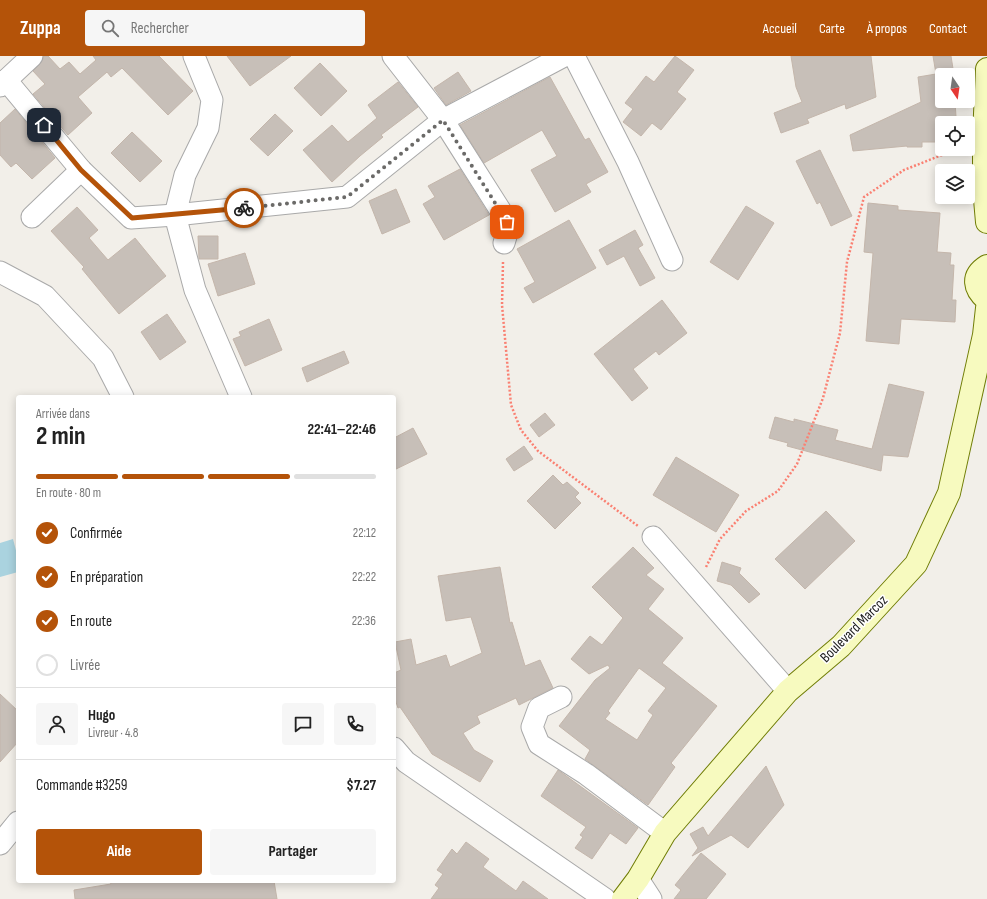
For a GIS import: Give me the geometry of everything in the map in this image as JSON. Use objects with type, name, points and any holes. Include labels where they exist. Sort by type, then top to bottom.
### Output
[{"type":"main road","points":[[987,69],[984,101],[984,151],[987,222]]},
{"type":"main road","points":[[987,266],[980,270],[976,281],[978,293],[987,300]]},
{"type":"main road","name":"Boulevard Marcoz","points":[[623,899],[638,879],[665,832],[788,690],[840,646],[916,564],[949,493],[984,335],[987,308]]},
{"type":"street","points":[[32,56],[3,83],[81,170],[132,218],[347,197],[443,120],[564,56]]},
{"type":"street","points":[[393,56],[443,120],[507,222],[507,233],[504,243]]},
{"type":"street","points":[[574,56],[628,162],[672,260]]},
{"type":"street","points":[[197,57],[212,100],[208,128],[185,175],[175,215],[195,290],[240,395]]},
{"type":"street","points":[[32,217],[81,170]]},
{"type":"street","points":[[0,272],[45,296],[103,358],[122,395]]},
{"type":"street","points":[[653,537],[788,690]]},
{"type":"street","points":[[561,697],[540,708],[532,727],[539,744],[586,774],[665,832]]},
{"type":"street","points":[[396,750],[406,762],[605,899]]},
{"type":"street","points":[[0,844],[16,824]]},
{"type":"street","points":[[638,879],[651,899]]},
{"type":"path","points":[[696,585],[720,539],[746,511],[778,491],[797,464],[823,398],[840,334],[847,262],[864,197],[904,170],[939,156]]},
{"type":"path","points":[[504,243],[502,305],[511,405],[521,430],[538,451],[653,537]]},
{"type":"water","points":[[13,539],[16,550],[16,573],[0,577],[0,543]]},
{"type":"building","points":[[44,56],[48,56],[60,69],[69,62],[80,74],[96,60],[93,56],[159,56],[193,91],[168,115],[122,68],[111,77],[107,72],[78,97],[92,113],[68,135],[33,94],[45,84],[33,71],[40,64]]},
{"type":"building","points":[[227,56],[291,56],[250,86]]},
{"type":"building","points":[[675,56],[694,70],[677,92],[686,99],[661,130],[652,123],[641,136],[623,122],[633,109],[625,103],[646,76],[654,82]]},
{"type":"building","points":[[791,56],[871,56],[876,97],[846,109],[845,104],[807,119],[809,123],[781,133],[774,113],[802,102],[796,87]]},
{"type":"building","points":[[933,56],[951,56],[953,68],[935,68]]},
{"type":"building","points":[[320,63],[347,91],[321,116],[294,88]]},
{"type":"building","points":[[458,72],[471,91],[446,105],[434,88]]},
{"type":"building","points":[[935,74],[935,108],[955,108],[956,116],[935,116],[935,142],[922,142],[922,147],[907,146],[853,151],[850,135],[921,102],[918,77]]},
{"type":"building","points":[[550,77],[585,140],[589,138],[608,172],[586,184],[591,192],[555,212],[531,170],[557,156],[542,130],[484,163],[460,125]]},
{"type":"building","points":[[398,82],[418,107],[381,135],[383,137],[332,182],[303,150],[332,125],[348,142],[377,118],[368,105]]},
{"type":"building","points":[[15,109],[55,158],[32,179],[16,163],[11,167],[0,155],[0,123]]},
{"type":"building","points":[[275,114],[293,131],[268,156],[250,139]]},
{"type":"building","points":[[132,132],[162,161],[140,182],[111,153]]},
{"type":"building","points":[[820,150],[852,216],[831,226],[820,202],[817,204],[796,161]]},
{"type":"building","points":[[460,169],[489,215],[444,240],[423,204],[435,197],[428,186]]},
{"type":"building","points":[[396,189],[410,222],[382,234],[369,201]]},
{"type":"building","points":[[868,203],[898,206],[898,210],[940,213],[937,252],[951,253],[950,265],[954,265],[952,300],[956,300],[955,322],[901,319],[899,344],[866,341],[873,253],[864,252]]},
{"type":"building","points":[[746,206],[774,223],[738,280],[710,262]]},
{"type":"building","points":[[77,207],[98,230],[89,238],[108,260],[135,238],[166,276],[119,314],[82,269],[84,267],[51,231]]},
{"type":"building","points":[[569,220],[596,268],[533,303],[524,288],[535,282],[517,249]]},
{"type":"building","points":[[635,230],[643,245],[638,248],[655,278],[640,286],[624,256],[607,265],[599,250]]},
{"type":"building","points":[[198,236],[218,236],[218,259],[199,259]]},
{"type":"building","points":[[245,253],[255,284],[218,296],[208,264]]},
{"type":"building","points":[[662,300],[687,333],[659,355],[656,351],[633,369],[648,388],[632,401],[594,354]]},
{"type":"building","points":[[167,314],[186,342],[160,360],[141,332]]},
{"type":"building","points":[[269,319],[282,350],[245,366],[233,339],[241,336],[239,332]]},
{"type":"building","points":[[344,351],[349,363],[307,382],[302,368]]},
{"type":"building","points":[[889,384],[924,392],[908,457],[883,455],[881,471],[787,446],[788,443],[769,438],[775,417],[794,422],[794,419],[838,430],[835,440],[872,449]]},
{"type":"building","points":[[545,413],[555,425],[539,437],[530,425]]},
{"type":"building","points":[[413,428],[427,454],[396,469],[396,437]]},
{"type":"building","points":[[524,446],[533,459],[514,471],[506,459]]},
{"type":"building","points":[[676,457],[739,495],[716,532],[653,495]]},
{"type":"building","points":[[553,475],[563,485],[567,482],[579,493],[575,497],[581,503],[555,529],[527,501]]},
{"type":"building","points":[[826,511],[855,541],[805,589],[775,559]]},
{"type":"building","points":[[633,547],[654,568],[646,575],[664,589],[648,609],[683,638],[662,663],[717,706],[671,763],[675,767],[648,805],[585,759],[590,750],[559,726],[595,680],[610,668],[608,665],[589,674],[571,659],[590,636],[602,645],[623,618],[592,587]],"holes":[[[639,668],[666,688],[648,711],[653,715],[637,740],[605,719],[610,713],[608,711]]]},
{"type":"building","points":[[722,562],[741,568],[739,573],[760,594],[749,603],[731,585],[717,581]]},
{"type":"building","points":[[500,567],[510,623],[512,622],[525,666],[540,660],[553,688],[519,705],[516,698],[477,716],[480,723],[463,733],[474,750],[493,761],[480,782],[432,754],[400,707],[398,708],[396,702],[396,672],[401,670],[396,642],[411,639],[416,665],[446,655],[450,667],[482,653],[471,617],[446,621],[438,576]]},
{"type":"building","points":[[0,694],[16,709],[16,744],[0,762]]},
{"type":"building","points":[[766,766],[784,805],[748,848],[731,835],[692,856],[698,848],[690,834],[703,827],[708,836]]},
{"type":"building","points":[[558,770],[638,828],[626,844],[610,833],[592,859],[575,848],[583,837],[580,835],[586,827],[541,796]]},
{"type":"building","points":[[466,842],[489,859],[483,867],[516,891],[523,881],[548,899],[431,899],[439,888],[435,885],[443,874],[437,870],[452,849],[457,854]]},
{"type":"building","points":[[701,853],[726,874],[706,899],[674,899],[681,890],[675,885]]},
{"type":"building","points":[[274,883],[277,899],[75,899],[74,890],[111,884]]},
{"type":"way so far","points":[[244,208],[347,197],[443,120],[507,222]]},
{"type":"route","points":[[44,125],[81,170],[132,218],[244,208]]}]
